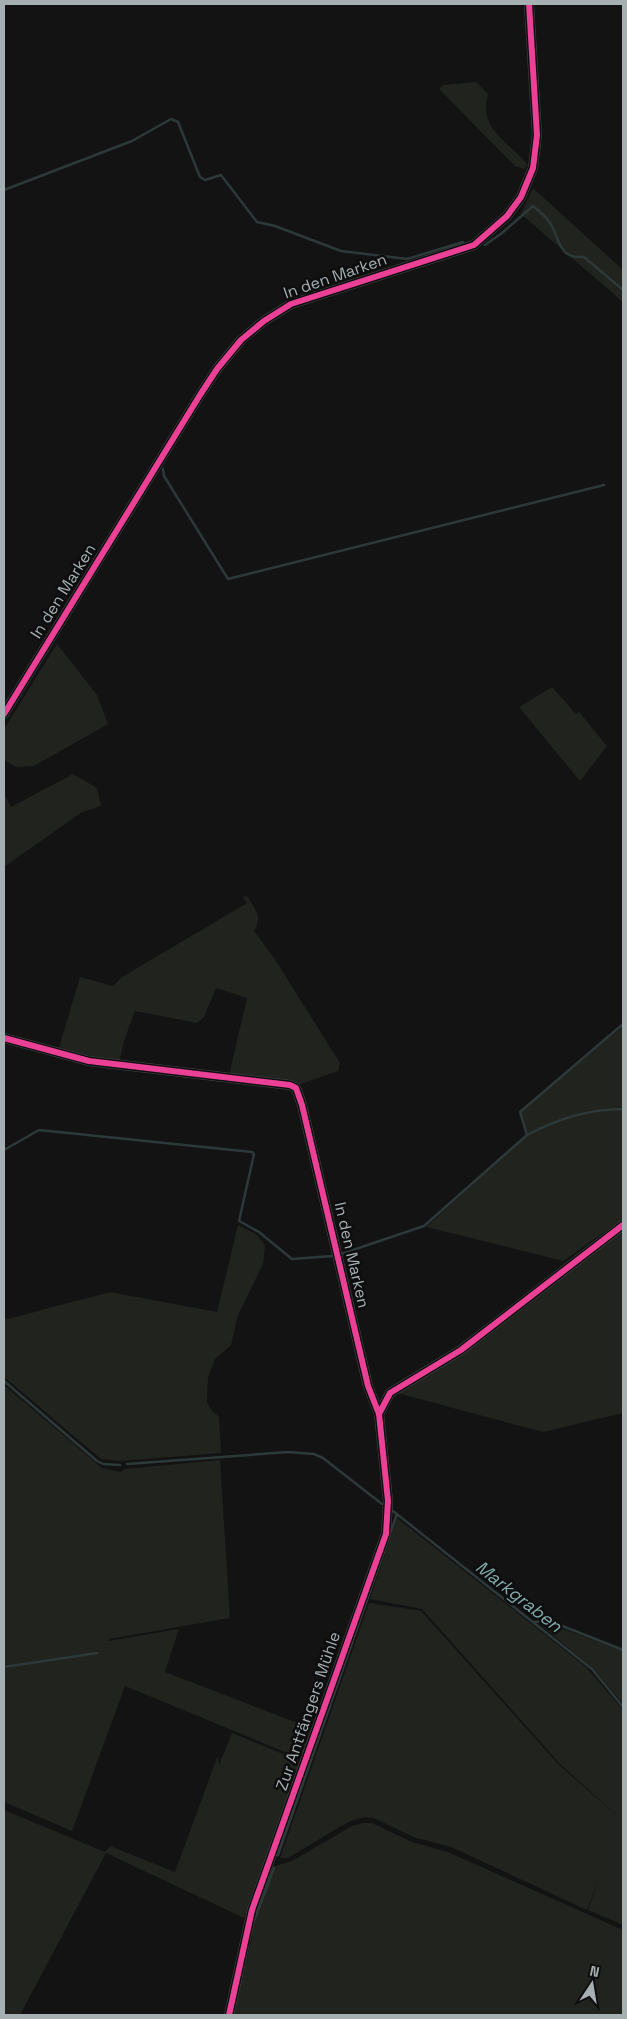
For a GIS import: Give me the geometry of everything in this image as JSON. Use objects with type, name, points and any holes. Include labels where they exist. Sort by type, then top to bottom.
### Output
[{"type":"street","name":"In den Marken","points":[[4,714],[204,389],[217,369],[251,331],[291,304],[474,245],[507,216],[526,185],[536,152],[537,135],[529,4]]},
{"type":"street","name":"In den Marken","points":[[4,1038],[89,1061],[290,1085],[296,1088],[302,1105],[368,1386],[379,1414]]},
{"type":"street","points":[[379,1414],[390,1394],[461,1350],[623,1225]]},
{"type":"street","points":[[368,1386],[390,1394]]},
{"type":"street","name":"Zur Antfängers Mühle","points":[[229,2015],[252,1910],[386,1534],[388,1501],[379,1414]]},
{"type":"shaded area","points":[[476,82],[488,94],[487,117],[491,126],[528,165],[524,169],[515,166],[439,89],[443,85]]},
{"type":"shaded area","points":[[533,188],[623,270],[623,302],[521,214]]},
{"type":"shaded area","points":[[57,644],[97,695],[108,724],[34,766],[16,767],[4,760],[4,729]]},
{"type":"shaded area","points":[[552,687],[576,714],[579,712],[607,746],[580,781],[519,707]]},
{"type":"shaded area","points":[[73,774],[97,788],[101,806],[82,812],[4,867],[4,793],[11,807]]},
{"type":"shaded area","points":[[247,896],[258,917],[257,926],[254,931],[274,958],[340,1063],[338,1071],[295,1086],[229,1075],[247,998],[216,988],[204,1017],[197,1023],[135,1011],[119,1062],[58,1051],[80,977],[113,986],[122,977],[247,903],[243,897]]},
{"type":"shaded area","points":[[623,1026],[623,1219],[563,1261],[426,1227],[528,1135],[520,1113]]},
{"type":"shaded area","points":[[238,1225],[256,1234],[265,1245],[263,1264],[238,1315],[231,1345],[215,1359],[208,1377],[207,1402],[212,1411],[219,1417],[221,1453],[119,1461],[101,1459],[4,1377],[4,1320],[110,1292],[217,1312]]},
{"type":"shaded area","points":[[623,1228],[623,1413],[543,1432],[397,1393]]},
{"type":"shaded area","points":[[4,1385],[102,1468],[121,1472],[124,1469],[220,1460],[230,1618],[109,1639],[109,1641],[179,1629],[165,1672],[313,1729],[302,1759],[125,1686],[72,1831],[4,1802],[4,1668],[103,1651],[4,1666]]},
{"type":"shaded area","points":[[397,1518],[586,1667],[623,1710],[623,1925],[588,1910],[600,1876],[587,1910],[451,1847],[413,1837],[374,1818],[364,1817],[348,1822],[288,1858],[280,1858],[369,1603],[421,1611],[559,1765],[621,1819],[560,1764],[422,1609],[370,1599]]},
{"type":"shaded area","points":[[540,1624],[550,1624],[623,1651],[623,1704],[594,1669]]},
{"type":"shaded area","points":[[232,1733],[302,1762],[244,1918],[106,1853],[20,2015],[4,2015],[4,1810],[105,1852],[110,1846],[175,1872],[218,1755],[219,1765]]},
{"type":"shaded area","points":[[372,1823],[412,1842],[448,1852],[623,1930],[623,2015],[232,2015],[253,1934],[249,1940],[254,1914],[260,1910],[275,1866],[292,1861],[352,1826]]},
{"type":"waterway","points":[[4,190],[132,141],[171,119],[178,122],[200,177],[205,180],[221,175],[257,222],[275,226],[341,251],[407,259],[463,242]]},
{"type":"waterway","points":[[485,245],[533,206],[548,220],[564,251],[575,257],[584,257],[623,290]]},
{"type":"waterway","points":[[163,469],[164,476],[228,579],[604,485]]},
{"type":"waterway","points":[[527,1135],[520,1112],[623,1024]]},
{"type":"waterway","points":[[341,1254],[424,1226],[527,1135],[550,1124],[574,1116],[610,1109],[623,1109]]},
{"type":"waterway","points":[[4,1150],[39,1130],[252,1152],[254,1154],[239,1221],[259,1232],[292,1259],[332,1256]]},
{"type":"waterway","name":"Markgraben","points":[[4,1381],[97,1461],[103,1464],[120,1465]]},
{"type":"waterway","name":"Markgraben","points":[[127,1464],[288,1452],[314,1454],[323,1458],[382,1504]]},
{"type":"waterway","name":"Markgraben","points":[[393,1511],[592,1669],[623,1707]]},
{"type":"waterway","points":[[278,1855],[397,1514]]},
{"type":"waterway","points":[[533,1622],[550,1621],[623,1650]]},
{"type":"waterway","points":[[4,1667],[97,1653]]},
{"type":"waterway","points":[[255,1919],[274,1868]]},
{"type":"cycle path","points":[[4,714],[200,395],[217,369],[241,340],[264,321],[291,304],[474,245],[507,216],[521,197],[533,168],[537,135],[529,4]]},
{"type":"cycle path","points":[[4,1038],[89,1061],[290,1085],[296,1088],[302,1105],[368,1386],[379,1414],[388,1501],[386,1534],[252,1910],[229,2015]]},
{"type":"cycle path","points":[[379,1414],[390,1393],[461,1350],[623,1225]]}]
